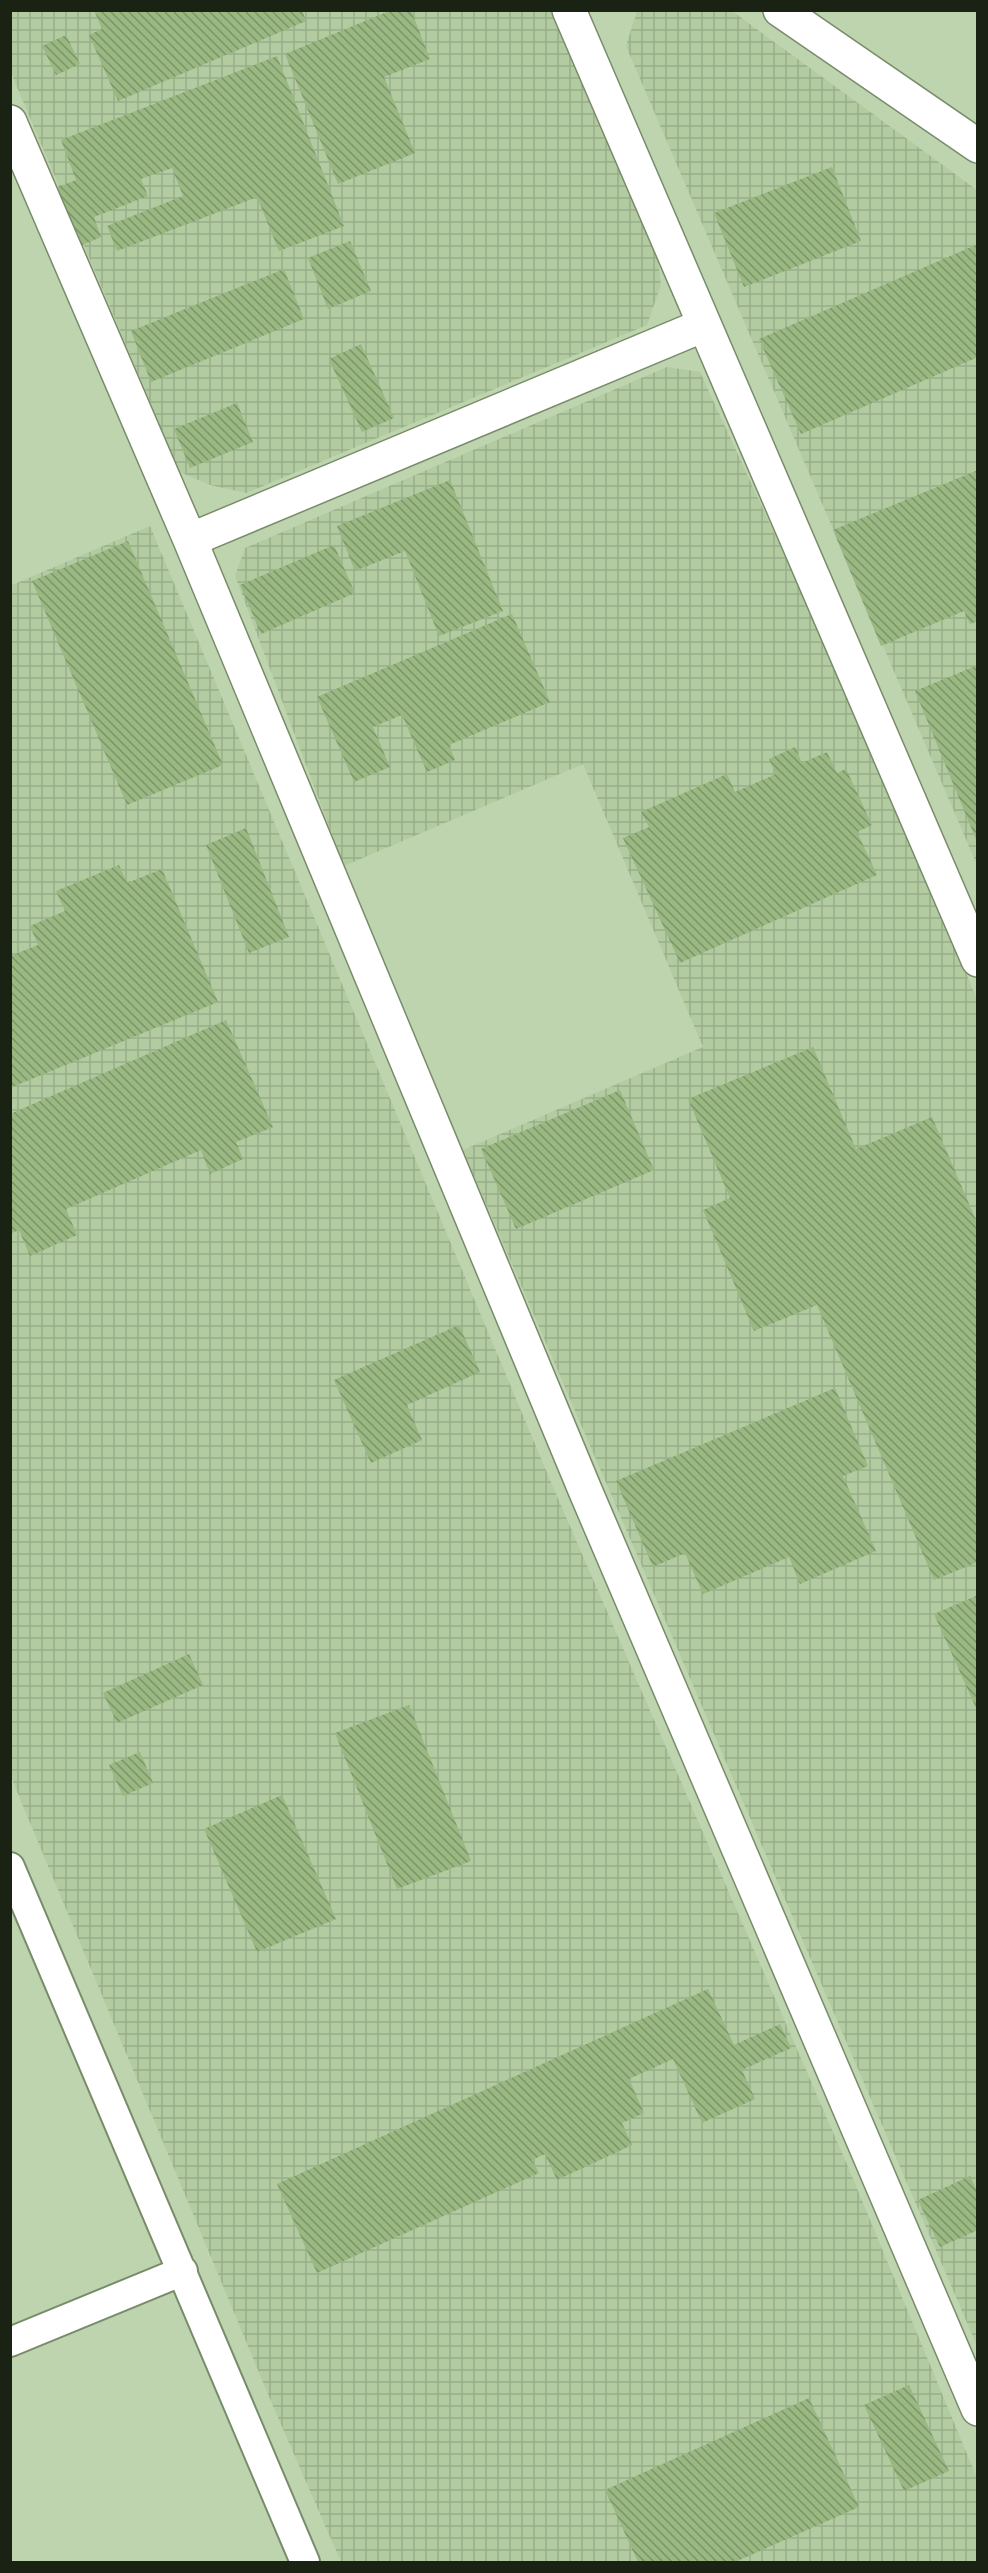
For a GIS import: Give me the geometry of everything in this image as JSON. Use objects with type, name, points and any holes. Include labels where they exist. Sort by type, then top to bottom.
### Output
[{"type":"street","points":[[569,10],[978,960]]},
{"type":"street","points":[[780,10],[978,146]]},
{"type":"street","points":[[10,122],[190,540],[580,1479],[978,2409]]},
{"type":"street","points":[[190,540],[704,325]]},
{"type":"street","points":[[10,1867],[305,2562]]},
{"type":"street","points":[[10,2342],[183,2271]]},
{"type":"shaded area","points":[[10,11],[558,11],[658,260],[661,285],[647,325],[246,493],[210,485],[180,472],[11,73]]},
{"type":"shaded area","points":[[637,11],[732,11],[977,190],[977,865],[626,46]]},
{"type":"shaded area","points":[[667,367],[700,372],[831,657],[977,999],[977,2346],[463,1150],[703,1047],[583,764],[344,866],[235,576],[245,548]]},
{"type":"shaded area","points":[[150,526],[553,1487],[846,2162],[977,2478],[977,2562],[341,2562],[273,2406],[11,1777],[10,586]]},
{"type":"building","points":[[94,10],[302,10],[306,21],[118,101],[89,35],[102,29]]},
{"type":"building","points":[[392,10],[411,10],[430,59],[384,77],[415,153],[338,184],[285,54]]},
{"type":"building","points":[[66,35],[80,64],[56,75],[42,46]]},
{"type":"building","points":[[277,56],[344,226],[279,251],[257,197],[117,251],[107,226],[183,196],[172,168],[141,179],[148,196],[94,217],[101,237],[78,247],[55,188],[76,180],[61,140]]},
{"type":"building","points":[[832,167],[861,241],[744,287],[714,213]]},
{"type":"building","points":[[350,241],[371,291],[328,309],[308,258]]},
{"type":"building","points":[[978,244],[978,357],[801,434],[759,339]]},
{"type":"building","points":[[284,269],[304,319],[151,382],[131,331]]},
{"type":"building","points":[[361,344],[394,418],[362,432],[329,359]]},
{"type":"building","points":[[237,403],[253,442],[190,468],[174,429]]},
{"type":"building","points":[[978,470],[978,621],[970,624],[964,611],[881,646],[833,530]]},
{"type":"building","points":[[450,480],[503,611],[439,636],[405,551],[355,571],[337,526]]},
{"type":"building","points":[[128,541],[223,765],[127,805],[32,581]]},
{"type":"building","points":[[334,545],[355,593],[261,634],[240,585]]},
{"type":"building","points":[[512,614],[550,702],[449,745],[455,760],[427,772],[402,715],[373,727],[390,767],[354,782],[317,697]]},
{"type":"building","points":[[978,665],[978,842],[977,842],[915,691]]},
{"type":"building","points":[[795,747],[802,763],[827,752],[837,773],[846,769],[872,825],[857,832],[877,875],[680,963],[623,838],[649,827],[641,812],[727,774],[735,792],[776,774],[769,759]]},
{"type":"building","points":[[246,828],[289,937],[249,953],[206,845]]},
{"type":"building","points":[[119,865],[127,883],[162,869],[218,1002],[10,1088],[10,956],[38,945],[30,926],[65,911],[56,891]]},
{"type":"building","points":[[226,1020],[273,1127],[236,1142],[243,1159],[210,1174],[201,1150],[66,1209],[77,1235],[30,1256],[19,1230],[10,1234],[10,1114]]},
{"type":"building","points":[[813,1047],[856,1149],[932,1117],[978,1225],[978,1562],[934,1580],[817,1305],[754,1331],[703,1210],[730,1198],[688,1099]]},
{"type":"building","points":[[620,1090],[654,1170],[516,1229],[481,1149]]},
{"type":"building","points":[[459,1325],[480,1372],[407,1405],[422,1440],[371,1463],[334,1380]]},
{"type":"building","points":[[835,1388],[868,1466],[843,1476],[876,1551],[800,1584],[789,1557],[703,1594],[685,1553],[653,1567],[616,1481]]},
{"type":"building","points":[[978,1595],[978,1708],[976,1708],[934,1614]]},
{"type":"building","points":[[189,1654],[203,1685],[117,1723],[103,1693]]},
{"type":"building","points":[[409,1705],[471,1861],[397,1889],[335,1733]]},
{"type":"building","points":[[140,1752],[153,1783],[123,1796],[109,1765]]},
{"type":"building","points":[[282,1795],[336,1919],[257,1952],[204,1829]]},
{"type":"building","points":[[708,1989],[734,2045],[780,2024],[791,2048],[742,2070],[755,2099],[702,2123],[673,2059],[629,2079],[644,2113],[622,2123],[632,2145],[557,2180],[545,2154],[532,2160],[539,2173],[317,2273],[277,2184]]},
{"type":"building","points":[[970,2176],[978,2193],[978,2230],[940,2247],[918,2200]]},
{"type":"building","points":[[909,2385],[949,2471],[904,2491],[864,2405]]},
{"type":"building","points":[[809,2398],[859,2507],[735,2562],[638,2562],[605,2490]]}]
